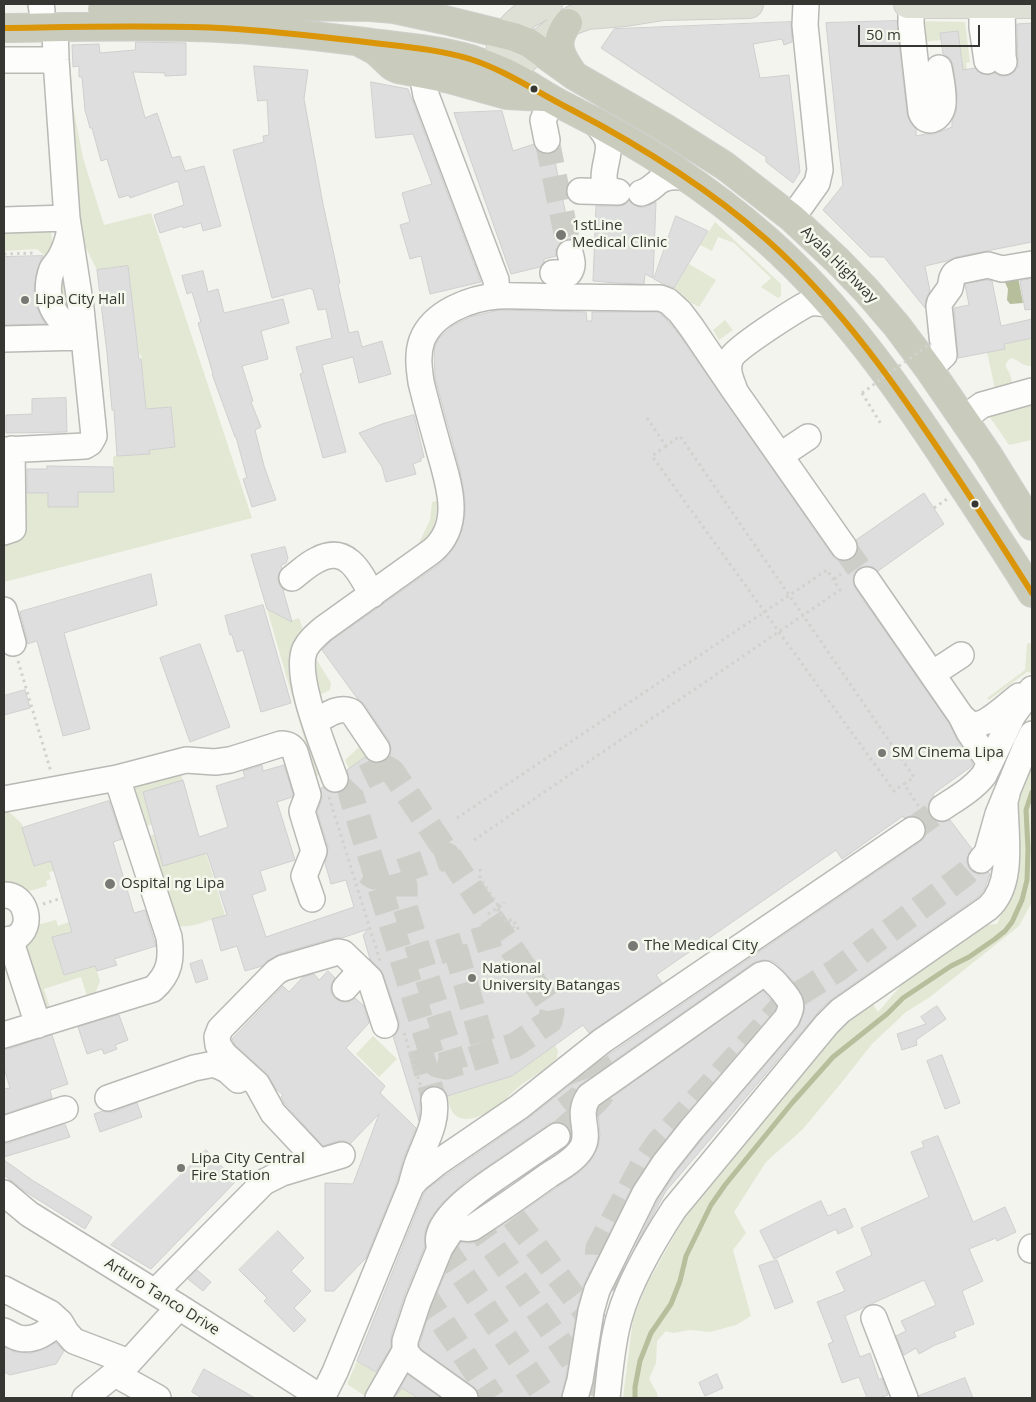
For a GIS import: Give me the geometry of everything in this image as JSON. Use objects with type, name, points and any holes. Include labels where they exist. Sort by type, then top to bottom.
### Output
[{"type":"highway","points":[[4,28],[46,14],[100,6],[384,6],[418,10],[438,22],[442,29],[439,42],[430,49],[423,62]]},
{"type":"highway","name":"Ayala Highway","points":[[418,10],[521,39],[536,47],[575,76],[692,143],[732,171],[792,218],[837,260],[897,326],[930,356],[964,418],[1004,478],[1032,526]]},
{"type":"highway","points":[[4,12],[266,31],[360,42],[423,62],[458,81],[499,93],[514,96],[539,96],[552,100]]},
{"type":"highway","points":[[568,23],[561,33],[559,46],[564,60],[575,76]]},
{"type":"highway","points":[[423,62],[456,56],[513,76],[552,100],[595,122],[686,178],[724,204],[790,261],[832,306],[885,371],[988,523],[1032,593]]},
{"type":"main road","points":[[548,4],[524,16],[506,35],[499,52],[499,70],[508,71],[516,67],[552,33],[568,23],[587,15],[625,12],[657,5],[749,4]]},
{"type":"main road","points":[[909,4],[1032,4]]},
{"type":"street","points":[[792,218],[817,183],[820,170],[805,25],[806,4]]},
{"type":"street","points":[[909,4],[921,112],[923,116],[931,120],[937,118],[942,113],[939,68]]},
{"type":"street","points":[[982,4],[982,23],[996,62],[1003,56],[1002,4]]},
{"type":"street","points":[[4,532],[13,529],[8,449],[85,446],[90,444],[94,436],[76,337],[81,308],[68,226],[56,60],[46,14]]},
{"type":"street","points":[[4,60],[56,60]]},
{"type":"street","points":[[423,62],[426,95],[496,280],[498,296]]},
{"type":"street","points":[[547,140],[543,120],[552,100]]},
{"type":"street","points":[[595,122],[604,133],[608,144],[604,175],[606,185],[611,190],[630,193]]},
{"type":"street","points":[[580,191],[630,193],[648,191],[664,178],[686,178]]},
{"type":"street","points":[[4,220],[68,226]]},
{"type":"street","points":[[553,274],[570,273],[573,265],[570,253]]},
{"type":"street","points":[[335,780],[303,680],[304,650],[314,636],[440,544],[447,531],[451,515],[451,493],[426,403],[420,374],[419,353],[422,340],[427,332],[444,314],[466,302],[498,296],[660,298],[680,312],[714,346],[727,342],[791,297],[796,287],[797,279],[790,261]]},
{"type":"street","points":[[930,356],[944,355],[939,306],[950,288],[954,274],[958,271],[988,265],[1002,270],[1032,264]]},
{"type":"street","points":[[734,390],[729,374],[732,355],[808,304],[814,302],[832,306]]},
{"type":"street","points":[[699,329],[734,390],[844,547]]},
{"type":"street","points":[[4,339],[76,337]]},
{"type":"street","points":[[964,418],[982,405],[1032,391]]},
{"type":"street","points":[[781,455],[808,437]]},
{"type":"street","points":[[292,578],[315,561],[334,554],[339,555],[347,560],[358,572],[372,595]]},
{"type":"street","points":[[867,580],[961,716],[968,732],[990,763]]},
{"type":"street","points":[[4,610],[13,643]]},
{"type":"street","points":[[932,674],[961,655]]},
{"type":"street","points":[[961,716],[972,724],[986,721],[1032,685]]},
{"type":"street","points":[[411,1186],[437,1163],[584,1063],[926,817],[978,783],[984,775],[1013,715],[1032,689]]},
{"type":"street","points":[[315,722],[338,710],[346,709],[352,712],[377,749]]},
{"type":"street","points":[[981,860],[987,853],[998,814],[1027,755],[1026,746],[1032,734]]},
{"type":"street","points":[[4,799],[117,778],[186,760],[215,762],[230,760],[287,744],[295,752],[308,795],[302,811],[314,851],[304,876],[312,899]]},
{"type":"street","points":[[4,1035],[153,989],[162,982],[168,969],[171,953],[169,937],[117,778]]},
{"type":"street","points":[[605,1391],[611,1330],[623,1304],[627,1281],[674,1209],[827,1024],[860,990],[988,908],[996,900],[1002,888],[1006,867],[1005,802],[1007,794]]},
{"type":"street","points":[[4,895],[9,895],[20,901],[25,909],[25,926],[17,937],[7,940],[38,1025]]},
{"type":"street","points":[[273,1113],[257,1084],[224,1054],[218,1045],[217,1037],[220,1029],[276,972],[283,968],[338,952],[344,953],[355,973],[370,979],[394,1028]]},
{"type":"street","points":[[440,1240],[453,1228],[472,1228],[578,1154],[586,1141],[583,1117],[584,1103],[589,1096],[761,975],[767,975],[788,998],[791,1007],[787,1018],[691,1130],[664,1164],[645,1193],[597,1290],[575,1398]]},
{"type":"street","points":[[108,1098],[194,1068],[214,1064],[227,1070],[273,1113],[331,1159],[282,1173],[264,1182],[155,1292]]},
{"type":"street","points":[[430,1100],[444,1127],[454,1131],[475,1130],[493,1125]]},
{"type":"street","points":[[322,1398],[338,1364],[411,1186],[417,1164],[431,1131],[430,1100]]},
{"type":"street","points":[[4,1129],[65,1110]]},
{"type":"street","points":[[378,1398],[405,1351],[405,1341],[454,1200],[477,1191],[552,1130]]},
{"type":"street","name":"Arturo Tanco Drive","points":[[4,1193],[29,1214],[322,1398]]},
{"type":"street","points":[[454,1200],[472,1228]]},
{"type":"street","points":[[4,1289],[50,1313],[60,1322],[74,1341],[123,1367]]},
{"type":"street","points":[[85,1398],[123,1367],[179,1308]]},
{"type":"street","points":[[874,1318],[905,1398]]},
{"type":"street","points":[[4,1331],[18,1338],[30,1339],[42,1335],[60,1322]]},
{"type":"street","points":[[405,1351],[412,1360],[465,1398]]},
{"type":"street","points":[[123,1367],[124,1379],[158,1398]]},
{"type":"path","points":[[4,254],[36,253]]},
{"type":"path","points":[[881,424],[862,393],[930,356]]},
{"type":"path","points":[[647,418],[666,446]]},
{"type":"path","points":[[680,436],[790,595],[914,777],[894,791],[652,456],[680,436]]},
{"type":"path","points":[[457,818],[827,570],[834,579],[840,590],[474,840]]},
{"type":"path","points":[[834,579],[841,574]]},
{"type":"path","points":[[13,643],[56,789]]},
{"type":"path","points":[[904,784],[926,817]]},
{"type":"path","points":[[343,843],[355,973]]},
{"type":"path","points":[[480,869],[480,878],[498,907],[502,915],[507,922],[512,919],[518,928],[514,930],[509,922],[506,924],[496,907],[498,907]]},
{"type":"path","points":[[488,914],[504,903]]},
{"type":"path","points":[[502,915],[506,913]]},
{"type":"path","points":[[394,1028],[430,1100]]},
{"type":"shaded area","points":[[920,21],[965,22],[970,62],[966,63],[970,89],[967,102],[958,31],[940,33],[941,40],[919,42]]},
{"type":"shaded area","points":[[62,45],[69,45],[73,106],[83,158],[104,225],[151,213],[252,518],[4,582],[4,468],[13,493],[48,493],[48,507],[78,507],[78,492],[114,492],[114,456],[149,454],[149,450],[175,447],[171,407],[148,409],[146,407],[141,355],[139,354],[128,266],[97,270],[84,244],[81,233]]},
{"type":"shaded area","points":[[715,222],[781,284],[781,296],[778,298],[761,287],[771,278],[734,243],[718,237],[712,251],[700,245]]},
{"type":"shaded area","points":[[51,230],[53,251],[45,274],[45,256],[37,249],[4,251],[4,231]]},
{"type":"shaded area","points":[[689,264],[716,280],[699,307],[672,292]]},
{"type":"shaded area","points":[[62,269],[75,316],[58,306]]},
{"type":"shaded area","points":[[1018,277],[1023,303],[1010,304],[1007,300],[1008,289],[1004,280]]},
{"type":"shaded area","points":[[725,320],[733,330],[719,340],[713,330]]},
{"type":"shaded area","points":[[1032,338],[1032,366],[1025,365],[1011,358],[1006,363],[1006,367],[1013,385],[995,389],[987,352],[1005,349],[1004,344]]},
{"type":"shaded area","points":[[1032,398],[1032,440],[1009,445],[985,410]]},
{"type":"shaded area","points":[[437,501],[437,513],[434,524],[430,535],[423,545],[419,543],[430,520],[432,502]]},
{"type":"shaded area","points":[[267,609],[290,621],[299,618],[303,630],[298,637],[320,773],[317,776],[315,776]]},
{"type":"shaded area","points":[[1027,644],[1032,644],[1032,673],[1027,672],[989,700],[987,698],[1025,670]]},
{"type":"shaded area","points":[[313,654],[331,683],[330,690],[320,695],[322,699],[320,700],[311,655]]},
{"type":"shaded area","points":[[359,747],[368,755],[349,769],[345,760]]},
{"type":"shaded area","points":[[1032,763],[1032,902],[1019,926],[930,997],[906,1012],[872,1044],[803,1129],[766,1162],[734,1212],[746,1233],[733,1250],[751,1316],[736,1325],[710,1332],[690,1330],[673,1333],[666,1331],[657,1341],[656,1363],[649,1379],[658,1398],[623,1398],[633,1319],[646,1286],[683,1220],[852,1014],[873,1004],[878,1012],[904,982],[984,925],[997,924],[1013,888],[1012,809]]},
{"type":"shaded area","points":[[181,775],[183,781],[143,792],[152,824],[142,828],[126,786]]},
{"type":"shaded area","points":[[4,807],[22,824],[34,866],[51,861],[54,871],[49,872],[51,879],[46,881],[47,886],[26,892],[4,884]]},
{"type":"shaded area","points":[[155,834],[206,853],[225,915],[194,925],[177,925],[143,838]]},
{"type":"shaded area","points":[[56,920],[58,926],[69,922],[72,932],[53,938],[64,975],[95,966],[100,981],[94,997],[88,999],[81,977],[44,989],[51,1011],[46,1014],[21,947],[37,925]]},
{"type":"shaded area","points":[[373,1036],[397,1059],[379,1077],[356,1054]]},
{"type":"shaded area","points":[[555,1045],[558,1051],[557,1058],[511,1093],[493,1110],[465,1119],[459,1118],[454,1114],[447,1096],[512,1076]]},
{"type":"shaded area","points":[[357,1361],[377,1373],[365,1396],[347,1384]]},
{"type":"shaded area","points":[[402,1388],[418,1398],[395,1398]]},
{"type":"building","points":[[897,21],[907,114],[911,124],[916,129],[916,136],[934,134],[952,127],[952,121],[956,112],[957,94],[953,65],[950,58],[943,54],[940,33],[958,31],[963,70],[975,68],[982,74],[989,75],[995,73],[999,76],[1006,76],[1013,73],[1018,67],[1017,24],[1032,23],[1032,242],[956,257],[925,266],[930,291],[926,299],[925,308],[884,257],[870,257],[823,210],[843,185],[826,23]]},
{"type":"building","points":[[791,22],[792,42],[784,45],[782,39],[753,44],[760,78],[789,75],[800,172],[793,183],[766,162],[766,157],[601,48],[614,29]]},
{"type":"building","points":[[136,42],[186,43],[186,75],[165,76],[165,73],[133,72],[145,118],[157,113],[172,158],[180,156],[185,171],[204,166],[221,226],[203,231],[201,223],[183,228],[182,226],[160,233],[154,215],[184,205],[178,181],[130,198],[129,195],[119,198],[107,159],[101,161],[85,110],[79,66],[73,67],[72,45],[99,44],[100,53],[135,50]]},
{"type":"building","points":[[254,66],[308,70],[304,99],[323,204],[340,283],[338,284],[349,333],[358,331],[362,347],[382,341],[391,374],[359,383],[353,357],[322,365],[346,452],[323,458],[300,374],[303,373],[296,347],[332,338],[326,309],[318,310],[311,288],[272,298],[233,150],[264,142],[263,136],[269,135],[267,100],[258,101]]},
{"type":"building","points":[[371,82],[408,89],[481,282],[430,294],[421,256],[410,259],[400,225],[410,222],[402,193],[432,184],[413,134],[376,138]]},
{"type":"building","points":[[502,111],[513,151],[534,144],[537,150],[542,153],[549,154],[553,152],[571,239],[566,239],[560,243],[556,249],[556,256],[544,259],[540,267],[511,274],[454,113]]},
{"type":"building","points":[[629,201],[638,207],[645,207],[656,202],[653,278],[645,274],[644,284],[593,281],[596,206],[620,206]]},
{"type":"building","points":[[676,216],[708,231],[674,288],[654,279]]},
{"type":"building","name":"Lipa City Hall","points":[[43,256],[37,270],[34,291],[37,308],[45,324],[4,325],[4,257]]},
{"type":"building","points":[[128,266],[146,409],[171,407],[175,447],[149,450],[150,454],[117,456],[114,410],[112,410],[97,270]]},
{"type":"building","points":[[203,271],[208,292],[218,289],[224,313],[283,299],[289,323],[261,331],[268,359],[242,366],[253,401],[251,402],[261,427],[255,430],[264,466],[276,500],[252,507],[243,479],[247,478],[236,437],[212,374],[198,323],[201,322],[192,292],[187,294],[182,276]]},
{"type":"building","points":[[1032,279],[1032,309],[1025,310],[1020,281]]},
{"type":"building","points":[[987,280],[992,281],[1001,326],[1032,319],[1032,338],[1004,344],[1005,349],[958,358],[954,308],[969,305],[965,284]]},
{"type":"building","points":[[499,310],[586,312],[587,321],[592,321],[592,312],[660,313],[680,336],[832,555],[838,560],[846,561],[853,558],[857,553],[858,546],[856,540],[924,493],[944,524],[878,571],[873,567],[859,568],[854,573],[853,582],[855,588],[949,723],[957,740],[973,764],[933,794],[934,796],[929,802],[928,809],[930,816],[936,821],[950,820],[972,849],[967,858],[967,864],[971,871],[978,874],[988,872],[990,874],[984,890],[978,897],[832,999],[822,1008],[666,1191],[635,1247],[658,1200],[676,1172],[798,1027],[805,1010],[803,996],[794,982],[777,964],[772,961],[758,961],[581,1084],[572,1096],[569,1107],[571,1133],[569,1127],[563,1123],[555,1122],[549,1124],[466,1181],[441,1204],[431,1217],[425,1232],[425,1246],[404,1297],[391,1336],[391,1347],[376,1372],[357,1361],[427,1189],[527,1119],[611,1053],[920,842],[925,837],[926,829],[924,822],[919,817],[911,816],[904,818],[903,816],[842,859],[836,850],[656,975],[662,983],[589,1033],[583,1025],[512,1076],[447,1096],[440,1087],[432,1086],[426,1088],[421,1094],[419,1121],[393,1036],[399,1028],[399,1021],[383,974],[370,959],[363,935],[368,929],[342,938],[334,938],[279,954],[262,966],[245,971],[237,946],[221,951],[212,919],[227,915],[207,853],[163,866],[143,792],[183,780],[199,837],[228,827],[216,786],[245,777],[243,771],[262,765],[263,771],[284,765],[293,794],[292,797],[277,802],[295,860],[260,871],[266,890],[252,895],[266,937],[354,907],[346,880],[331,884],[325,863],[328,847],[317,812],[322,799],[321,788],[324,787],[332,793],[340,792],[346,788],[349,782],[347,770],[365,757],[371,762],[385,761],[390,756],[391,748],[389,741],[364,704],[357,698],[322,650],[332,640],[441,563],[455,546],[462,530],[465,515],[465,499],[460,470],[435,378],[435,346],[439,338],[452,326],[470,317]]},
{"type":"building","points":[[66,398],[67,432],[6,433],[6,415],[32,414],[32,399]]},
{"type":"building","points":[[414,415],[424,457],[421,458],[421,461],[413,464],[416,474],[386,482],[382,467],[359,433]]},
{"type":"building","points":[[47,466],[113,467],[114,492],[78,492],[78,507],[48,507],[48,493],[27,493],[27,469],[47,469]]},
{"type":"building","points":[[285,547],[288,558],[286,563],[281,565],[282,569],[278,579],[280,586],[284,590],[292,622],[267,609],[251,555]]},
{"type":"building","points":[[151,574],[157,605],[64,633],[90,729],[63,736],[37,641],[27,644],[20,612]]},
{"type":"building","points":[[263,605],[291,703],[261,712],[243,650],[237,652],[225,616]]},
{"type":"building","points":[[200,644],[230,727],[190,742],[160,658]]},
{"type":"building","points":[[25,690],[30,708],[4,715],[4,696]]},
{"type":"building","points":[[109,801],[122,839],[113,842],[134,913],[145,910],[156,946],[114,959],[117,965],[97,971],[95,966],[64,975],[52,937],[72,932],[51,861],[34,866],[22,828]]},
{"type":"building","points":[[202,960],[208,979],[196,983],[190,964]]},
{"type":"building","points":[[328,971],[335,978],[331,986],[331,992],[335,998],[343,1002],[349,1002],[355,998],[364,1006],[369,1023],[346,1048],[385,1086],[380,1093],[416,1128],[403,1160],[397,1182],[366,1258],[334,1291],[325,1291],[325,1183],[353,1184],[379,1114],[350,1144],[345,1141],[338,1141],[323,1146],[285,1104],[281,1097],[283,1095],[276,1089],[267,1074],[235,1045],[232,1039],[283,986],[289,992],[303,977],[314,974],[319,980]]},
{"type":"building","points":[[763,991],[776,1006],[775,1010],[680,1121],[653,1155],[632,1187],[583,1286],[561,1398],[479,1398],[478,1392],[473,1386],[419,1346],[431,1307],[453,1255],[461,1242],[470,1243],[480,1240],[581,1171],[591,1160],[598,1147],[600,1135],[598,1112],[600,1106]]},
{"type":"building","points":[[937,1006],[946,1019],[916,1040],[917,1045],[902,1050],[897,1034],[926,1024],[921,1017]]},
{"type":"building","points":[[119,1015],[128,1040],[115,1045],[117,1049],[104,1054],[102,1049],[87,1054],[78,1027]]},
{"type":"building","points":[[52,1035],[68,1084],[50,1090],[52,1098],[4,1114],[4,1089],[10,1088],[4,1068],[4,1049]]},
{"type":"building","points":[[942,1055],[960,1103],[945,1109],[927,1061]]},
{"type":"building","points":[[137,1103],[142,1117],[100,1132],[94,1114],[103,1111],[113,1112]]},
{"type":"building","points":[[65,1124],[70,1137],[4,1157],[4,1143]]},
{"type":"building","points":[[938,1136],[973,1222],[1005,1207],[1016,1232],[997,1241],[996,1238],[969,1249],[983,1281],[962,1291],[974,1324],[954,1332],[956,1337],[919,1354],[916,1348],[904,1355],[896,1336],[906,1331],[901,1321],[936,1305],[924,1280],[845,1316],[860,1357],[870,1353],[879,1380],[882,1378],[888,1395],[879,1398],[867,1398],[859,1377],[842,1383],[828,1344],[833,1342],[817,1302],[845,1291],[836,1272],[872,1255],[861,1228],[929,1197],[911,1152],[924,1147],[922,1142]]},
{"type":"building","points":[[206,1150],[236,1181],[151,1269],[111,1245]]},
{"type":"building","points":[[4,1160],[32,1180],[92,1217],[85,1229],[26,1192],[4,1175]]},
{"type":"building","points":[[821,1201],[828,1216],[845,1208],[853,1227],[838,1234],[836,1229],[774,1259],[760,1231]]},
{"type":"building","points":[[278,1231],[304,1258],[291,1271],[311,1291],[294,1308],[306,1320],[294,1332],[264,1301],[267,1298],[239,1270]]},
{"type":"building","points":[[777,1260],[793,1302],[775,1309],[759,1266]]},
{"type":"building","points":[[197,1270],[211,1282],[203,1291],[188,1279]]},
{"type":"building","points":[[56,1343],[64,1351],[56,1364],[10,1375],[4,1372],[4,1347],[15,1352],[31,1353]]},
{"type":"building","points":[[204,1369],[255,1398],[202,1398],[192,1392]]},
{"type":"building","points":[[717,1374],[723,1388],[705,1396],[699,1383]]},
{"type":"building","points":[[408,1375],[441,1398],[418,1398],[402,1388],[394,1398]]},
{"type":"building","points":[[965,1378],[973,1398],[919,1398],[919,1396]]},
{"type":"waterway","points":[[635,1398],[640,1361],[651,1333],[671,1304],[680,1281],[686,1256],[711,1205],[725,1185],[792,1103],[833,1057],[887,1014],[903,998],[995,939],[1012,922],[1022,900],[1027,880],[1026,810],[1032,792]]},
{"type":"tunnel","points":[[547,140],[570,253]]},
{"type":"tunnel","points":[[844,547],[867,580]]},
{"type":"tunnel","points":[[385,767],[392,771],[551,1007],[550,1021],[515,1045],[446,1067],[437,1065],[434,1062],[351,795],[351,787],[356,781],[385,767]]},
{"type":"tunnel","points":[[912,830],[942,808]]},
{"type":"tunnel","points":[[366,872],[374,877],[384,877],[447,855],[455,870]]},
{"type":"tunnel","points":[[620,1280],[605,1273],[599,1265],[598,1248],[642,1166],[658,1143],[786,1002],[837,970],[964,875],[981,860]]},
{"type":"tunnel","points":[[401,872],[405,886],[405,907],[456,1070]]},
{"type":"tunnel","points":[[439,952],[501,933]]},
{"type":"tunnel","points":[[455,947],[486,1054]]},
{"type":"tunnel","points":[[420,1049],[434,1100]]},
{"type":"tunnel","points":[[557,1136],[601,1096],[604,1090],[605,1078],[597,1062]]},
{"type":"tunnel","points":[[565,1109],[582,1095],[584,1086],[580,1075]]},
{"type":"tunnel","points":[[488,1210],[501,1201],[586,1313],[597,1324],[607,1329]]},
{"type":"tunnel","points":[[473,1219],[580,1371],[599,1386]]},
{"type":"tunnel","points":[[443,1246],[546,1398]]},
{"type":"tunnel","points":[[423,1293],[493,1398]]},
{"type":"transit line","points":[[4,28],[139,26],[219,28],[289,33],[428,50],[456,55],[484,64],[598,124],[673,169],[745,221],[794,265],[820,292],[867,349],[911,409],[1032,593]]},
{"type":"place","name":"1stLine Medical Clinic","points":[[561,235]]},
{"type":"place","name":"Lipa City Hall","points":[[25,300]]},
{"type":"place","name":"SM Cinema Lipa","points":[[882,753]]},
{"type":"place","name":"Ospital ng Lipa","points":[[110,884]]},
{"type":"place","name":"The Medical City","points":[[633,946]]},
{"type":"place","name":"National University Batangas","points":[[472,978]]},
{"type":"place","name":"Lipa City Central Fire Station","points":[[181,1168]]}]
